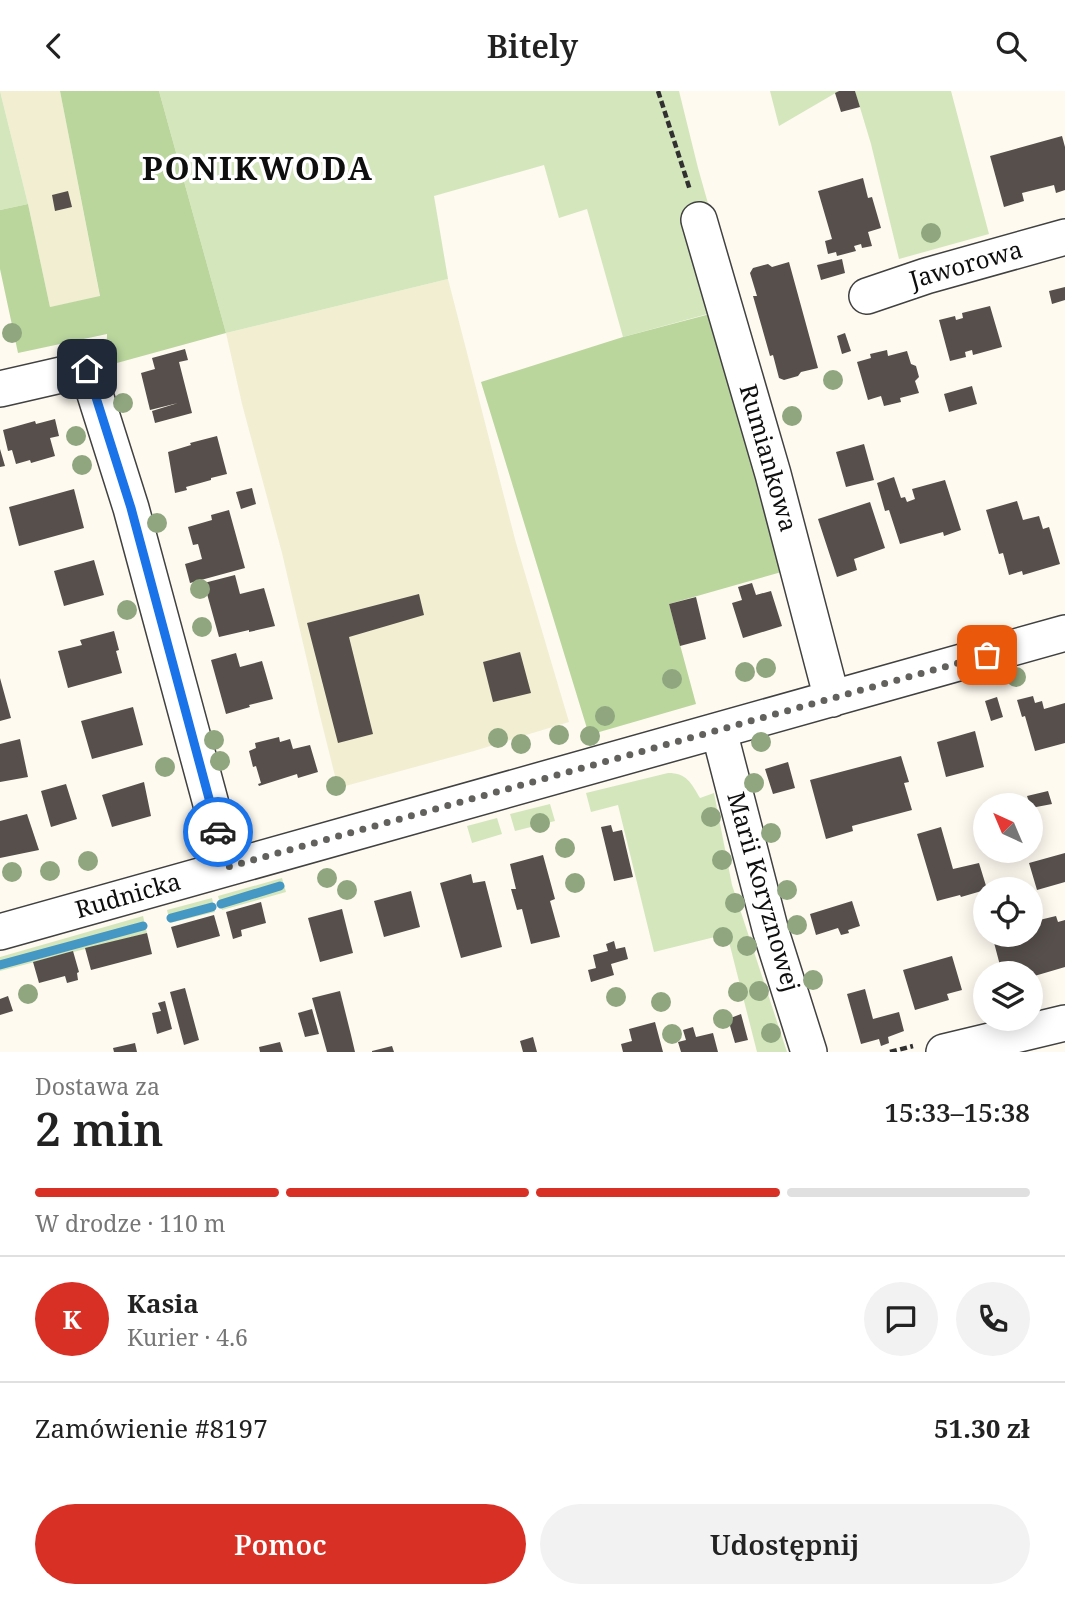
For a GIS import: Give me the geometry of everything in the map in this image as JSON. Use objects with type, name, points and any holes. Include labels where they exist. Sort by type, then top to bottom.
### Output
[{"type":"street","name":"Rumiankowa","points":[[699,220],[773,474],[832,699]]},
{"type":"street","name":"Jaworowa","points":[[867,296],[926,276],[1065,237]]},
{"type":"street","points":[[0,389],[87,369],[131,508],[228,867]]},
{"type":"street","name":"Rudnicka","points":[[0,932],[1065,633]]},
{"type":"street","name":"Marii Koryznowej","points":[[719,731],[771,932],[809,1052]]},
{"type":"street","points":[[944,1052],[1065,1023]]},
{"type":"path","points":[[658,91],[699,220]]},
{"type":"shaded area","points":[[0,91],[60,91],[100,297],[50,307]]},
{"type":"shaded area","points":[[448,279],[516,543],[569,722],[338,788],[226,333]]},
{"type":"green space","points":[[0,91],[28,204],[0,210]]},
{"type":"green space","points":[[60,91],[159,91],[226,333],[106,366],[107,334],[18,353],[0,269],[0,210],[28,204],[50,307],[100,296]]},
{"type":"green space","points":[[159,91],[679,91],[737,306],[623,337],[587,209],[559,218],[544,165],[434,196],[448,279],[226,333]]},
{"type":"green space","points":[[770,91],[839,91],[779,126]]},
{"type":"green space","points":[[855,91],[951,91],[989,234],[899,259]]},
{"type":"green space","points":[[710,314],[785,571],[669,604],[696,704],[589,735],[481,382],[623,337]]},
{"type":"green space","points":[[668,773],[684,777],[700,798],[714,793],[732,885],[787,1052],[757,1052],[727,934],[654,952],[618,805],[591,812],[586,793]]},
{"type":"green space","points":[[550,804],[555,821],[515,831],[510,814]]},
{"type":"green space","points":[[497,818],[502,834],[472,843],[467,826]]},
{"type":"green space","points":[[282,878],[286,892],[222,910],[218,896]]},
{"type":"green space","points":[[212,898],[215,912],[170,923],[167,910]]},
{"type":"green space","points":[[143,916],[147,933],[0,971],[0,957]]},
{"type":"building","points":[[855,91],[860,107],[841,112],[835,93]]},
{"type":"building","points":[[1062,136],[1065,147],[1065,190],[1056,193],[1054,185],[1022,193],[1024,201],[1004,207],[990,156]]},
{"type":"building","points":[[863,178],[881,228],[868,232],[872,246],[862,248],[861,244],[854,246],[856,251],[837,256],[836,252],[828,254],[825,241],[832,239],[818,191]]},
{"type":"building","points":[[68,191],[72,207],[55,211],[52,195]]},
{"type":"building","points":[[842,259],[845,273],[821,280],[817,265]]},
{"type":"building","points":[[789,262],[818,368],[784,380],[779,378],[773,355],[770,356],[753,296],[757,296],[750,273],[753,268],[768,264],[772,267]]},
{"type":"building","points":[[1065,287],[1065,300],[1052,304],[1049,291]]},
{"type":"building","points":[[990,306],[1002,347],[973,355],[972,350],[965,352],[966,357],[950,361],[939,320],[955,316],[956,320],[963,318],[962,313]]},
{"type":"building","points":[[845,333],[851,351],[842,354],[837,336]]},
{"type":"building","points":[[185,349],[188,360],[179,362],[192,413],[155,423],[152,411],[178,403],[150,410],[141,373],[155,369],[152,358]]},
{"type":"building","points":[[887,350],[888,356],[907,351],[911,364],[916,366],[919,377],[915,381],[919,393],[900,398],[901,402],[884,406],[881,396],[868,400],[857,362],[871,358],[870,354]]},
{"type":"building","points":[[972,386],[977,404],[949,412],[944,394]]},
{"type":"building","points":[[55,419],[59,436],[50,438],[55,456],[16,464],[12,450],[8,451],[3,430],[35,421],[36,424]]},
{"type":"building","points":[[217,436],[227,474],[175,493],[168,452]]},
{"type":"building","points":[[864,444],[874,480],[846,487],[836,452]]},
{"type":"building","points":[[0,449],[5,466],[0,467]]},
{"type":"building","points":[[894,477],[901,498],[905,497],[907,502],[915,499],[912,489],[945,480],[961,530],[900,544],[889,510],[885,511],[877,483]]},
{"type":"building","points":[[252,488],[256,504],[241,509],[236,492]]},
{"type":"building","points":[[74,489],[84,528],[19,546],[9,507]]},
{"type":"building","points":[[1017,501],[1023,520],[1039,516],[1043,529],[1049,527],[1060,564],[1023,575],[1022,571],[1009,575],[1003,553],[999,554],[986,510]]},
{"type":"building","points":[[870,502],[885,548],[854,559],[857,570],[837,577],[818,519]]},
{"type":"building","points":[[229,510],[245,568],[190,583],[185,564],[202,559],[198,544],[193,545],[188,527],[212,520],[211,515]]},
{"type":"building","points":[[94,560],[104,595],[64,606],[54,571]]},
{"type":"building","points":[[235,575],[240,594],[264,588],[275,626],[219,637],[204,583]]},
{"type":"building","points":[[752,583],[756,595],[771,591],[782,626],[743,638],[732,603],[742,600],[738,587]]},
{"type":"building","points":[[419,594],[424,615],[349,637],[373,734],[338,743],[307,623]]},
{"type":"building","points":[[696,597],[706,639],[680,646],[669,604]]},
{"type":"building","points":[[114,631],[122,673],[68,688],[58,651],[82,645],[80,640]]},
{"type":"building","points":[[520,652],[531,693],[493,702],[483,662]]},
{"type":"building","points":[[236,653],[240,667],[262,661],[273,699],[226,714],[211,660]]},
{"type":"building","points":[[0,678],[11,718],[0,721]]},
{"type":"building","points":[[1033,696],[1035,703],[1042,701],[1044,709],[1065,703],[1065,743],[1035,751],[1025,716],[1022,717],[1017,700]]},
{"type":"building","points":[[997,697],[1003,717],[991,721],[985,701]]},
{"type":"building","points":[[133,707],[143,745],[92,759],[81,721]]},
{"type":"building","points":[[975,731],[984,767],[946,777],[937,742]]},
{"type":"building","points":[[279,737],[280,742],[290,739],[293,749],[310,745],[318,772],[298,778],[297,774],[259,786],[261,783],[249,751],[256,748],[255,743]]},
{"type":"building","points":[[20,739],[28,777],[0,782],[0,744]]},
{"type":"building","points":[[901,756],[909,782],[904,783],[912,810],[852,826],[853,831],[826,839],[810,780]]},
{"type":"building","points":[[788,762],[795,788],[773,794],[765,769]]},
{"type":"building","points":[[144,782],[151,816],[112,827],[102,795]]},
{"type":"building","points":[[66,784],[77,819],[51,827],[41,791]]},
{"type":"building","points":[[1048,791],[1052,804],[1043,806],[1043,793],[1040,793]]},
{"type":"building","points":[[27,814],[39,850],[0,858],[0,821]]},
{"type":"building","points":[[611,825],[613,832],[622,830],[633,877],[614,881],[601,827]]},
{"type":"building","points":[[941,827],[953,869],[979,863],[983,877],[973,877],[973,893],[937,901],[917,834]]},
{"type":"building","points":[[1065,853],[1065,882],[1043,888],[1043,877],[1033,877],[1029,863],[1043,863],[1043,859]]},
{"type":"building","points":[[543,855],[555,899],[550,901],[560,937],[531,944],[522,909],[517,910],[511,889],[516,889],[510,864]]},
{"type":"building","points":[[471,874],[473,883],[485,881],[502,947],[461,958],[440,883]]},
{"type":"building","points":[[411,891],[420,927],[384,937],[374,901]]},
{"type":"building","points":[[852,901],[860,926],[841,935],[838,928],[816,935],[810,914]]},
{"type":"building","points":[[261,902],[266,923],[241,930],[242,936],[233,939],[226,912]]},
{"type":"building","points":[[342,909],[353,953],[320,962],[308,918]]},
{"type":"building","points":[[214,915],[220,936],[177,948],[171,927]]},
{"type":"building","points":[[1056,916],[1058,922],[1065,920],[1065,967],[1043,973],[1043,961],[999,961],[995,947],[1043,947],[1043,919]]},
{"type":"building","points":[[147,933],[152,954],[91,970],[85,948]]},
{"type":"building","points":[[614,941],[616,949],[625,947],[628,959],[611,964],[614,975],[591,982],[588,970],[596,968],[593,955],[608,951],[606,944]]},
{"type":"building","points":[[73,951],[79,972],[78,980],[67,983],[65,976],[39,983],[33,962]]},
{"type":"building","points":[[952,956],[962,990],[947,994],[949,1000],[915,1010],[903,970]]},
{"type":"building","points":[[185,988],[199,1040],[184,1045],[170,992]]},
{"type":"building","points":[[865,989],[873,1019],[899,1012],[904,1031],[888,1037],[889,1043],[881,1046],[879,1039],[861,1044],[847,994]]},
{"type":"building","points":[[340,991],[355,1052],[327,1052],[312,998]]},
{"type":"building","points":[[8,996],[13,1011],[0,1015],[0,999]]},
{"type":"building","points":[[165,1001],[172,1029],[157,1034],[152,1013],[161,1011],[158,1003]]},
{"type":"building","points":[[312,1009],[319,1034],[305,1037],[298,1013]]},
{"type":"building","points":[[741,1014],[748,1040],[735,1043],[728,1019]]},
{"type":"building","points":[[655,1022],[663,1052],[623,1052],[621,1044],[632,1041],[629,1029]]},
{"type":"building","points":[[693,1027],[696,1037],[713,1033],[718,1052],[681,1052],[678,1042],[686,1040],[683,1030]]},
{"type":"building","points":[[533,1037],[537,1052],[523,1052],[520,1041]]},
{"type":"building","points":[[280,1042],[283,1052],[260,1052],[259,1047]]},
{"type":"building","points":[[135,1043],[137,1052],[114,1052],[113,1048]]},
{"type":"building","points":[[392,1046],[394,1052],[372,1052],[372,1051]]},
{"type":"waterway","points":[[221,904],[280,886]]},
{"type":"waterway","points":[[171,918],[212,907]]},
{"type":"waterway","points":[[0,965],[143,926]]},
{"type":"way so far","points":[[218,832],[228,867],[987,655]]},
{"type":"district","name":"PONIKWODA","points":[[258,169]]},
{"type":"route","points":[[87,369],[131,508],[218,832]]}]
